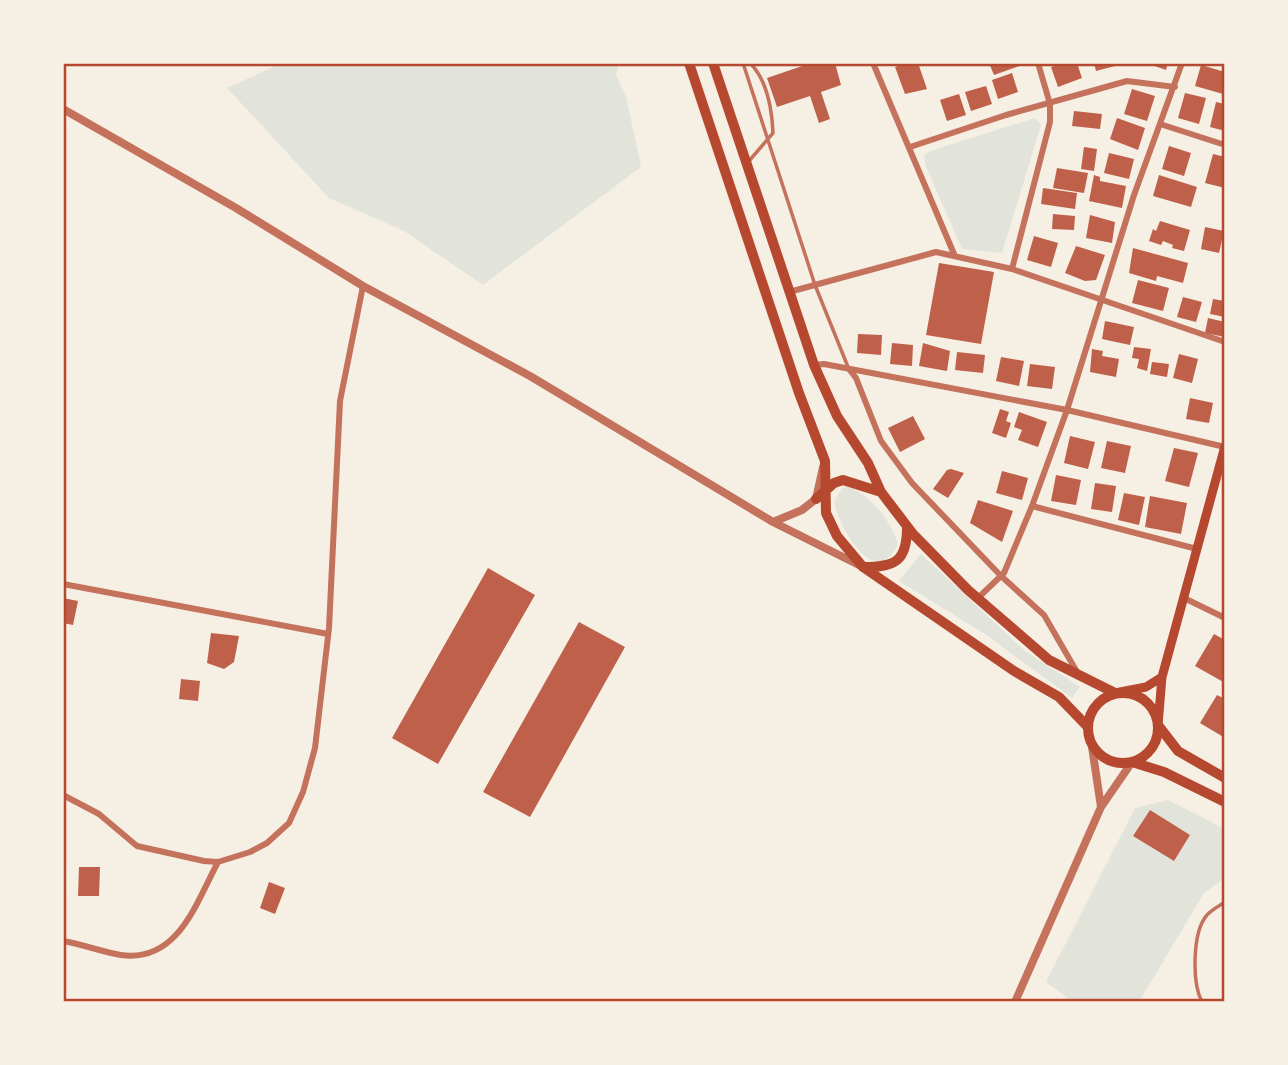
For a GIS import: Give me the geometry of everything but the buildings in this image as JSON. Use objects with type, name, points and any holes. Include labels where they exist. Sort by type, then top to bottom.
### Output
[{"type":"main road","points":[[689,63],[799,393],[825,461],[820,497],[837,536],[863,567],[1014,671],[1059,697],[1087,726],[1092,747],[1109,761],[1132,762],[1164,772],[1225,802]]},
{"type":"main road","points":[[713,63],[814,365],[837,416],[869,463],[881,492],[907,526],[968,590],[1049,660],[1115,693],[1127,692],[1148,703],[1158,725],[1178,751],[1225,778]]},
{"type":"main road","points":[[1132,762],[1149,752],[1158,734],[1162,677],[1197,549],[1221,476],[1225,446]]},
{"type":"main road","points":[[820,497],[834,483],[843,480],[881,492]]},
{"type":"main road","points":[[863,567],[882,567],[899,559],[906,548],[907,526]]},
{"type":"main road","points":[[1087,726],[1098,702],[1115,693],[1146,687],[1162,677]]},
{"type":"street","points":[[873,63],[954,254]]},
{"type":"street","points":[[1012,269],[1050,122],[1050,104],[1038,63]]},
{"type":"street","points":[[979,597],[1001,576],[1032,506],[1067,410],[1099,301],[1182,63]]},
{"type":"street","points":[[910,148],[1006,115],[1127,81],[1175,87]]},
{"type":"street","points":[[63,108],[236,208],[363,286],[530,376],[772,522],[863,567]]},
{"type":"street","points":[[1160,124],[1225,145]]},
{"type":"street","points":[[789,292],[936,252],[954,254],[1012,269],[1225,342]]},
{"type":"street","points":[[63,795],[99,814],[137,846],[218,862],[267,844],[280,833],[296,811],[315,748],[328,634],[340,401],[363,286]]},
{"type":"street","points":[[814,365],[849,369],[1067,410],[1225,446]]},
{"type":"street","points":[[849,369],[856,378],[881,442],[912,483],[1001,576],[1044,615],[1080,677]]},
{"type":"street","points":[[772,522],[802,510],[820,497]]},
{"type":"street","points":[[1032,506],[1197,549]]},
{"type":"street","points":[[63,584],[328,634]]},
{"type":"street","points":[[1184,598],[1225,618]]},
{"type":"street","points":[[1092,747],[1101,807]]},
{"type":"street","points":[[1015,1002],[1101,807],[1132,762]]},
{"type":"street","points":[[63,941],[120,955],[146,956],[163,950],[180,933],[218,862]]},
{"type":"lane","points":[[743,63],[815,285],[849,369]]},
{"type":"lane","points":[[748,162],[773,132],[772,111],[764,86],[750,63]]},
{"type":"lane","points":[[1202,1002],[1195,969],[1197,942],[1206,916],[1225,902]]},
{"type":"shaded area","points":[[282,63],[619,63],[616,75],[626,96],[641,167],[483,285],[404,231],[329,198],[227,88]]},
{"type":"shaded area","points":[[1035,118],[1041,125],[1002,253],[962,249],[926,167],[924,156],[930,151]]},
{"type":"shaded area","points":[[848,487],[865,496],[890,526],[898,544],[889,557],[879,561],[869,559],[843,527],[834,503],[842,488]]},
{"type":"shaded area","points":[[921,554],[1025,651],[1080,687],[1072,698],[988,636],[899,581]]},
{"type":"shaded area","points":[[1168,800],[1225,829],[1225,878],[1204,893],[1139,1002],[1073,1002],[1046,982],[1135,808]]}]
